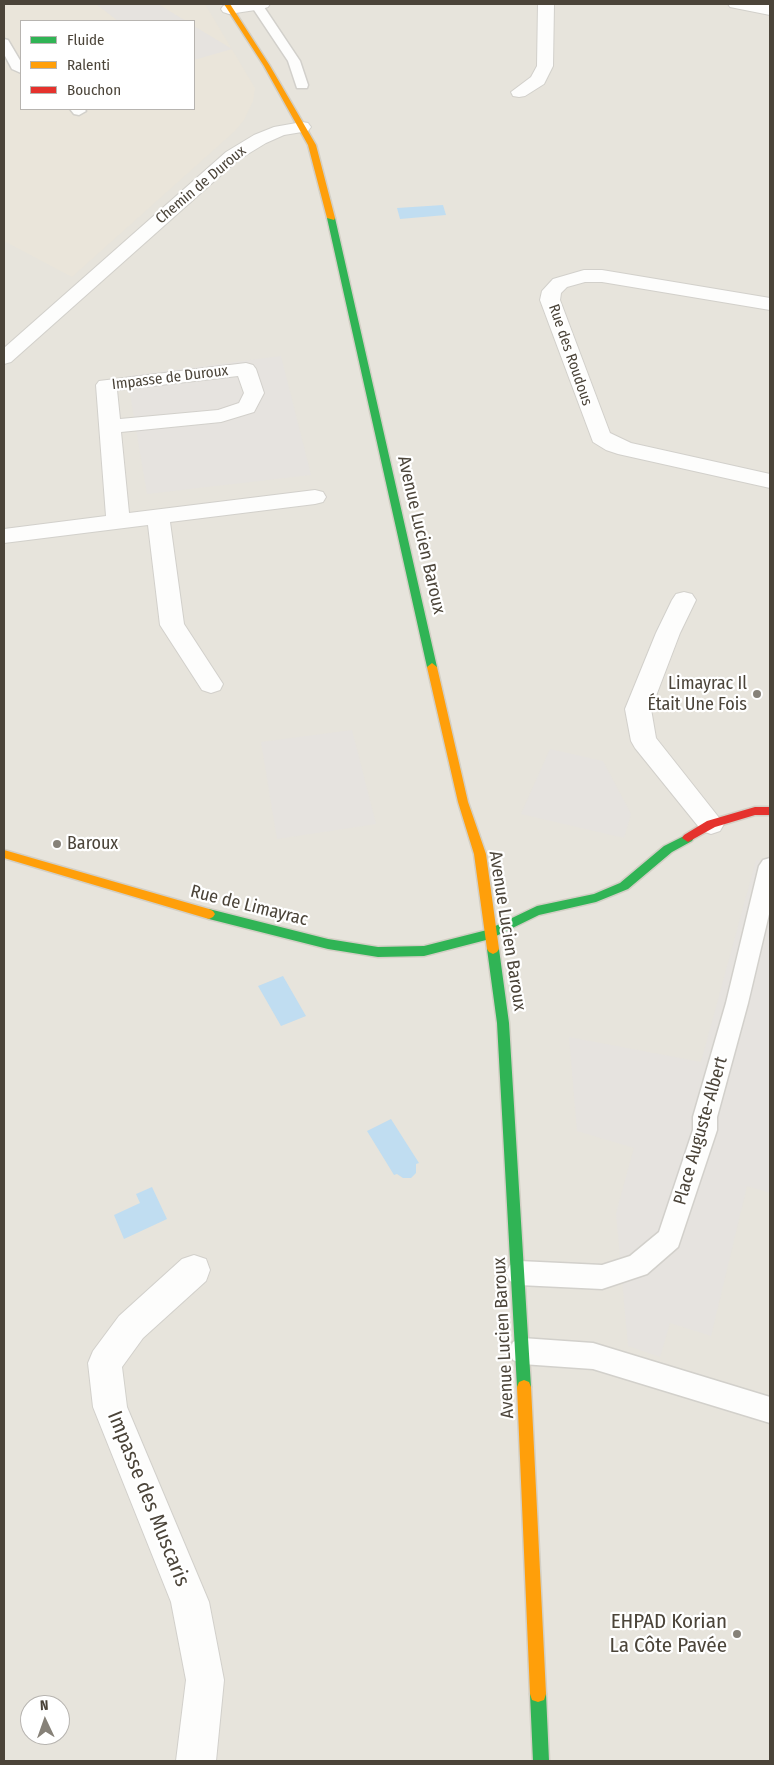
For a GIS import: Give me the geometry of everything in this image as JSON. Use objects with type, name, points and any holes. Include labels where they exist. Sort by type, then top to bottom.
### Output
[{"type":"street","points":[[258,4],[228,6],[267,66],[302,127]]},
{"type":"street","points":[[519,92],[538,80],[545,66],[546,4]]},
{"type":"street","points":[[736,4],[770,10]]},
{"type":"street","name":"Chemin de Duroux","points":[[4,358],[232,156],[260,139],[280,131],[302,127]]},
{"type":"street","name":"Avenue Lucien Baroux","points":[[302,127],[312,146],[320,171],[463,802],[480,854],[502,1008],[519,1273],[541,1761]]},
{"type":"street","name":"Rue des Roudous","points":[[770,304],[602,276],[584,276],[560,283],[552,291],[550,300],[601,437],[614,445],[626,449],[770,481]]},
{"type":"street","name":"Impasse de Duroux","points":[[110,427],[222,416],[246,407],[254,394],[246,369],[106,385],[118,521]]},
{"type":"street","points":[[4,536],[315,497]]},
{"type":"street","points":[[158,516],[172,625],[210,684]]},
{"type":"street","points":[[684,600],[668,633],[638,709],[644,740],[710,824]]},
{"type":"street","name":"Rue de Limayrac","points":[[4,854],[172,904],[358,950],[378,952],[424,951],[490,934],[537,911],[596,898],[624,886],[668,849],[710,824],[755,811],[770,811]]},
{"type":"street","name":"Impasse des Muscaris","points":[[194,1270],[131,1326],[105,1363],[110,1407],[190,1602],[205,1680],[196,1761]]},
{"type":"lane","points":[[258,4],[294,61],[302,84]]},
{"type":"lane","points":[[4,43],[20,68]]},
{"type":"lane","name":"Place Auguste-Albert","points":[[519,1273],[602,1277],[638,1266],[669,1239],[705,1130],[705,1117],[738,1003],[770,866]]},
{"type":"lane","points":[[522,1351],[593,1356],[770,1410]]},
{"type":"shaded area","points":[[4,4],[770,4],[770,1761],[4,1761]]},
{"type":"shaded area","points":[[4,4],[205,4],[255,88],[253,101],[244,120],[235,131],[72,277],[4,241]]},
{"type":"shaded area","points":[[96,4],[158,4],[184,20],[117,20]]},
{"type":"shaded area","points":[[195,27],[232,49],[195,60]]},
{"type":"shaded area","points":[[281,356],[311,475],[147,494],[127,376]]},
{"type":"shaded area","points":[[352,730],[376,824],[277,839],[261,742]]},
{"type":"shaded area","points":[[550,749],[603,761],[631,814],[624,838],[521,814]]},
{"type":"shaded area","points":[[756,860],[770,862],[770,1193],[747,1186],[711,1336],[670,1323],[660,1357],[628,1346],[616,1213],[634,1148],[577,1131],[569,1037],[701,1062]]},
{"type":"water","points":[[443,205],[446,215],[400,219],[397,208]]},
{"type":"water","points":[[283,976],[306,1016],[281,1026],[258,986]]},
{"type":"water","points":[[391,1119],[419,1163],[416,1164],[416,1173],[411,1178],[403,1178],[397,1174],[394,1175],[367,1131]]},
{"type":"water","points":[[152,1187],[167,1219],[124,1239],[114,1215],[140,1203],[136,1194]]},
{"type":"traffic: fast","points":[[331,218],[432,667]]},
{"type":"traffic: fast","points":[[209,914],[328,944],[378,952],[424,951],[490,934],[537,911],[596,898],[624,886],[668,849],[688,838]]},
{"type":"traffic: fast","points":[[493,949],[503,1023],[524,1387]]},
{"type":"traffic: fast","points":[[538,1694],[541,1761]]},
{"type":"traffic: slow","points":[[227,4],[267,66],[312,145],[331,218]]},
{"type":"traffic: slow","points":[[432,667],[463,802],[480,854],[493,949]]},
{"type":"traffic: slow","points":[[4,854],[209,914]]},
{"type":"traffic: slow","points":[[524,1387],[538,1694]]},
{"type":"traffic: jam","points":[[688,838],[711,824],[755,811],[770,811]]},
{"type":"place","name":"Limayrac Il Était Une Fois","points":[[757,694]]},
{"type":"place","name":"Baroux","points":[[57,844]]},
{"type":"place","name":"EHPAD Korian La Côte Pavée","points":[[737,1634]]}]
